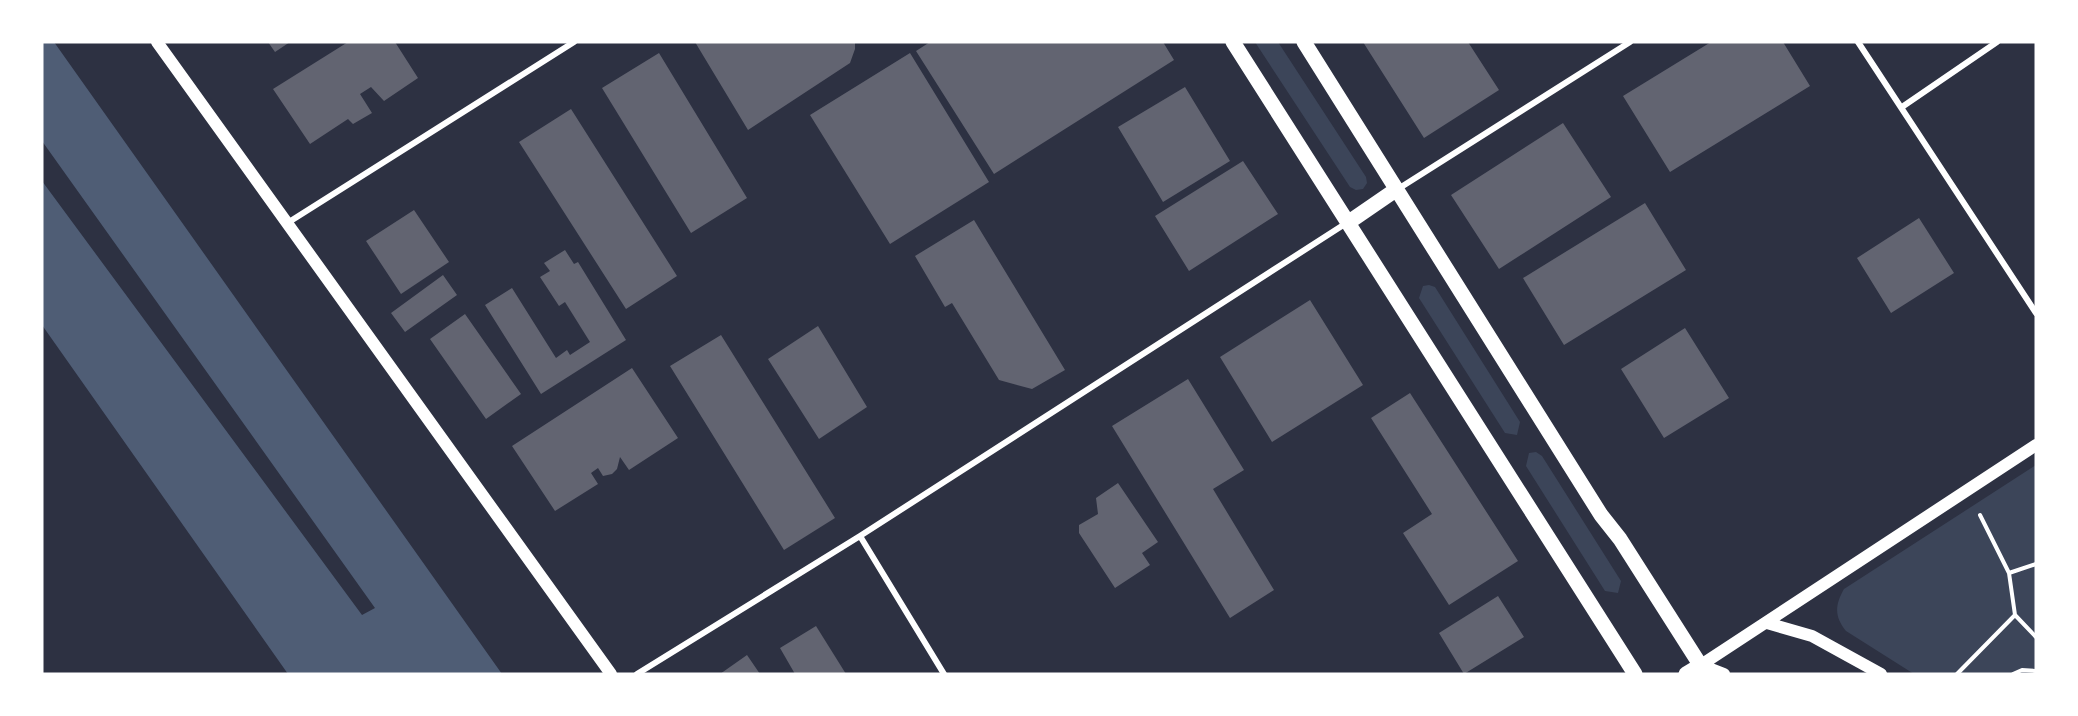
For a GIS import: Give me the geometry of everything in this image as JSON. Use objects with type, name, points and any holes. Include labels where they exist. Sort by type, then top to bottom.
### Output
[{"type":"main road","points":[[157,42],[289,222],[611,674]]},
{"type":"main road","points":[[1233,42],[1635,674]]},
{"type":"main road","points":[[1307,47],[1601,515],[1620,539],[1703,670],[1724,674]]},
{"type":"main road","points":[[1349,222],[1397,189]]},
{"type":"main road","points":[[1686,674],[1703,670],[1767,623],[2036,445]]},
{"type":"main road","points":[[1767,623],[1812,636],[1881,674]]},
{"type":"street","points":[[289,222],[574,42]]},
{"type":"street","points":[[1397,189],[1630,42]]},
{"type":"street","points":[[1858,42],[2036,313]]},
{"type":"street","points":[[1902,107],[1997,42]]},
{"type":"street","points":[[637,674],[860,536],[1349,222]]},
{"type":"street","points":[[860,536],[944,674]]},
{"type":"path","points":[[1980,515],[2009,573],[2015,615],[2036,636]]},
{"type":"path","points":[[2009,573],[2036,564]]},
{"type":"path","points":[[1957,674],[2015,615]]},
{"type":"path","points":[[2013,674],[2022,670],[2036,671]]},
{"type":"shaded area","points":[[42,42],[54,42],[502,674],[288,674],[42,325],[42,181],[362,615],[375,608],[42,141]]},
{"type":"shaded area","points":[[1255,42],[1278,42],[1366,177],[1367,183],[1363,189],[1356,190],[1350,187]]},
{"type":"shaded area","points":[[1423,286],[1435,287],[1520,422],[1517,435],[1505,433],[1419,298]]},
{"type":"shaded area","points":[[1536,452],[1542,456],[1621,581],[1618,593],[1605,591],[1526,466],[1529,453]]},
{"type":"shaded area","points":[[2036,465],[2036,674],[1914,674],[1846,631],[1839,620],[1837,610],[1844,589]]},
{"type":"building","points":[[268,42],[290,42],[275,52]]},
{"type":"building","points":[[348,42],[395,42],[418,78],[384,101],[371,87],[360,94],[372,113],[353,124],[348,119],[310,144],[273,89]]},
{"type":"building","points":[[695,42],[855,42],[855,49],[850,63],[748,130]]},
{"type":"building","points":[[930,42],[1163,42],[1174,60],[994,174],[916,51]]},
{"type":"building","points":[[1363,42],[1468,42],[1499,90],[1424,138]]},
{"type":"building","points":[[1711,42],[1783,42],[1810,86],[1670,172],[1623,96]]},
{"type":"building","points":[[659,53],[747,198],[691,233],[602,88]]},
{"type":"building","points":[[910,53],[989,182],[890,244],[810,115]]},
{"type":"building","points":[[1185,87],[1230,161],[1163,202],[1118,127]]},
{"type":"building","points":[[571,109],[677,276],[626,309],[519,142]]},
{"type":"building","points":[[1563,123],[1611,197],[1499,269],[1451,195]]},
{"type":"building","points":[[1243,161],[1278,214],[1189,271],[1155,216]]},
{"type":"building","points":[[1645,203],[1686,270],[1564,345],[1523,278]]},
{"type":"building","points":[[414,210],[449,262],[401,294],[366,241]]},
{"type":"building","points":[[1919,218],[1954,273],[1891,313],[1857,258]]},
{"type":"building","points":[[974,220],[1065,370],[1032,389],[999,380],[952,303],[945,307],[915,256]]},
{"type":"building","points":[[565,250],[574,264],[578,262],[626,340],[541,394],[485,305],[512,288],[556,358],[567,350],[570,355],[590,342],[565,302],[559,306],[540,277],[550,271],[544,263]]},
{"type":"building","points":[[443,275],[457,295],[405,332],[391,313]]},
{"type":"building","points":[[1310,300],[1363,385],[1272,442],[1220,357]]},
{"type":"building","points":[[465,314],[521,394],[486,419],[430,339]]},
{"type":"building","points":[[818,326],[867,407],[819,439],[768,359]]},
{"type":"building","points":[[1685,328],[1729,398],[1664,438],[1621,369]]},
{"type":"building","points":[[721,335],[835,518],[784,550],[670,366]]},
{"type":"building","points":[[632,368],[678,438],[629,470],[620,457],[617,469],[612,474],[603,476],[598,468],[591,473],[598,484],[555,511],[512,446]]},
{"type":"building","points":[[1188,379],[1244,470],[1213,489],[1274,590],[1230,618],[1112,426]]},
{"type":"building","points":[[1410,393],[1518,561],[1449,605],[1403,533],[1432,514],[1371,418]]},
{"type":"building","points":[[1118,483],[1158,542],[1142,553],[1150,565],[1115,588],[1079,533],[1079,525],[1098,514],[1096,498]]},
{"type":"building","points":[[1498,596],[1524,637],[1464,674],[1439,633]]},
{"type":"building","points":[[816,626],[846,674],[795,674],[780,648]]},
{"type":"building","points":[[747,655],[760,674],[720,674]]}]
